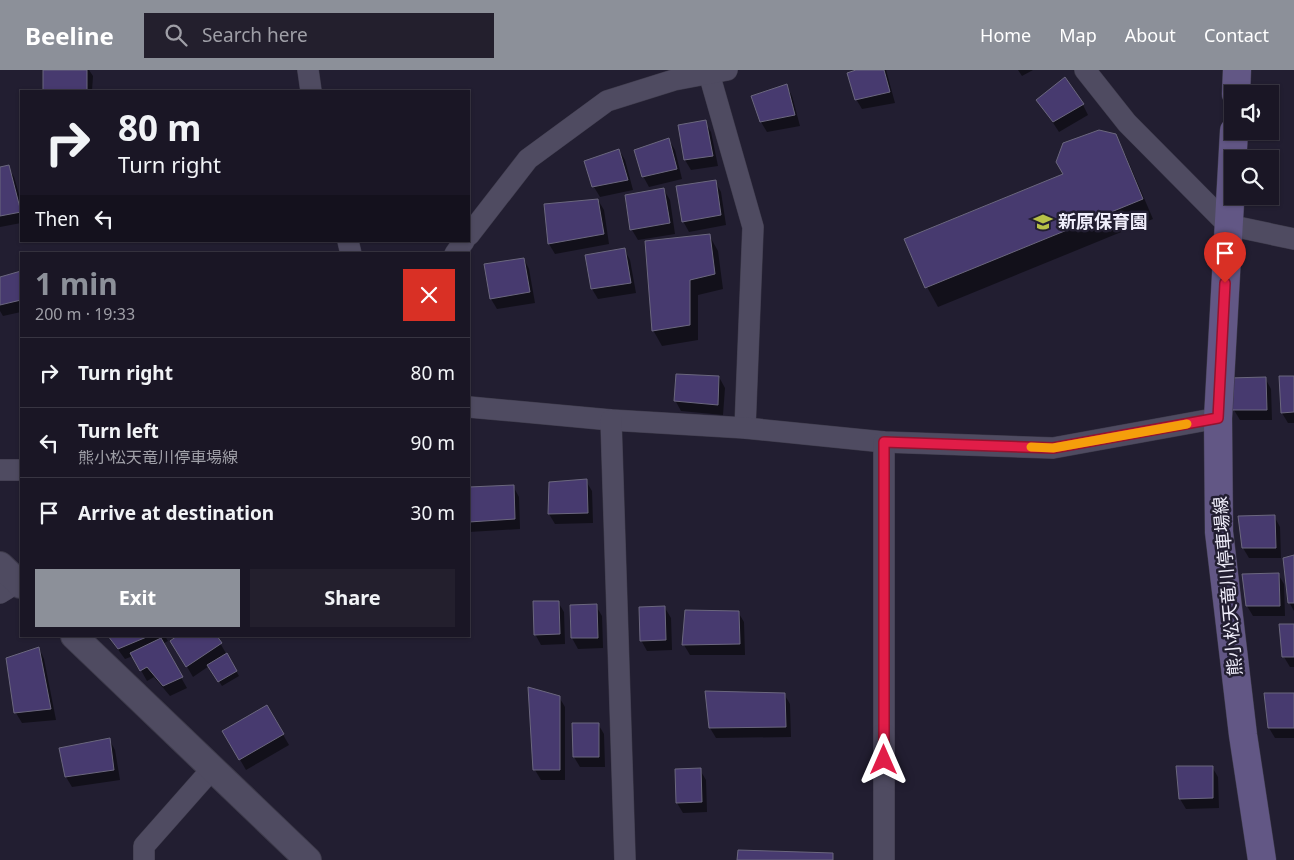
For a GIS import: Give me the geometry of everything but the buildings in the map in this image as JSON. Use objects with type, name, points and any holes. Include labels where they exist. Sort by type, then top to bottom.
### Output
[{"type":"main road","points":[[1237,85],[1238,70]]},
{"type":"main road","name":"熊小松天竜川停車場線","points":[[1233,140],[1218,418],[1220,532],[1244,735],[1262,860]]},
{"type":"street","points":[[308,70],[311,90]]},
{"type":"street","points":[[1085,70],[1127,123],[1228,226],[1294,239]]},
{"type":"street","points":[[470,234],[528,159],[606,101],[674,80],[715,72],[753,227],[745,428]]},
{"type":"street","points":[[470,407],[611,420],[745,428],[884,442],[1053,448],[1218,418]]},
{"type":"street","points":[[611,420],[625,860]]},
{"type":"street","points":[[884,442],[884,860]]},
{"type":"street","points":[[0,470],[20,470]]},
{"type":"street","points":[[75,637],[308,860]]},
{"type":"street","points":[[144,860],[144,846],[212,769]]},
{"type":"slow traffic","points":[[1031,447],[1053,448],[1187,424]]},
{"type":"place","name":"新原保育園","points":[[1043,222]]},
{"type":"route","points":[[884,760],[884,442],[1053,448],[1218,418],[1225,283]]}]
